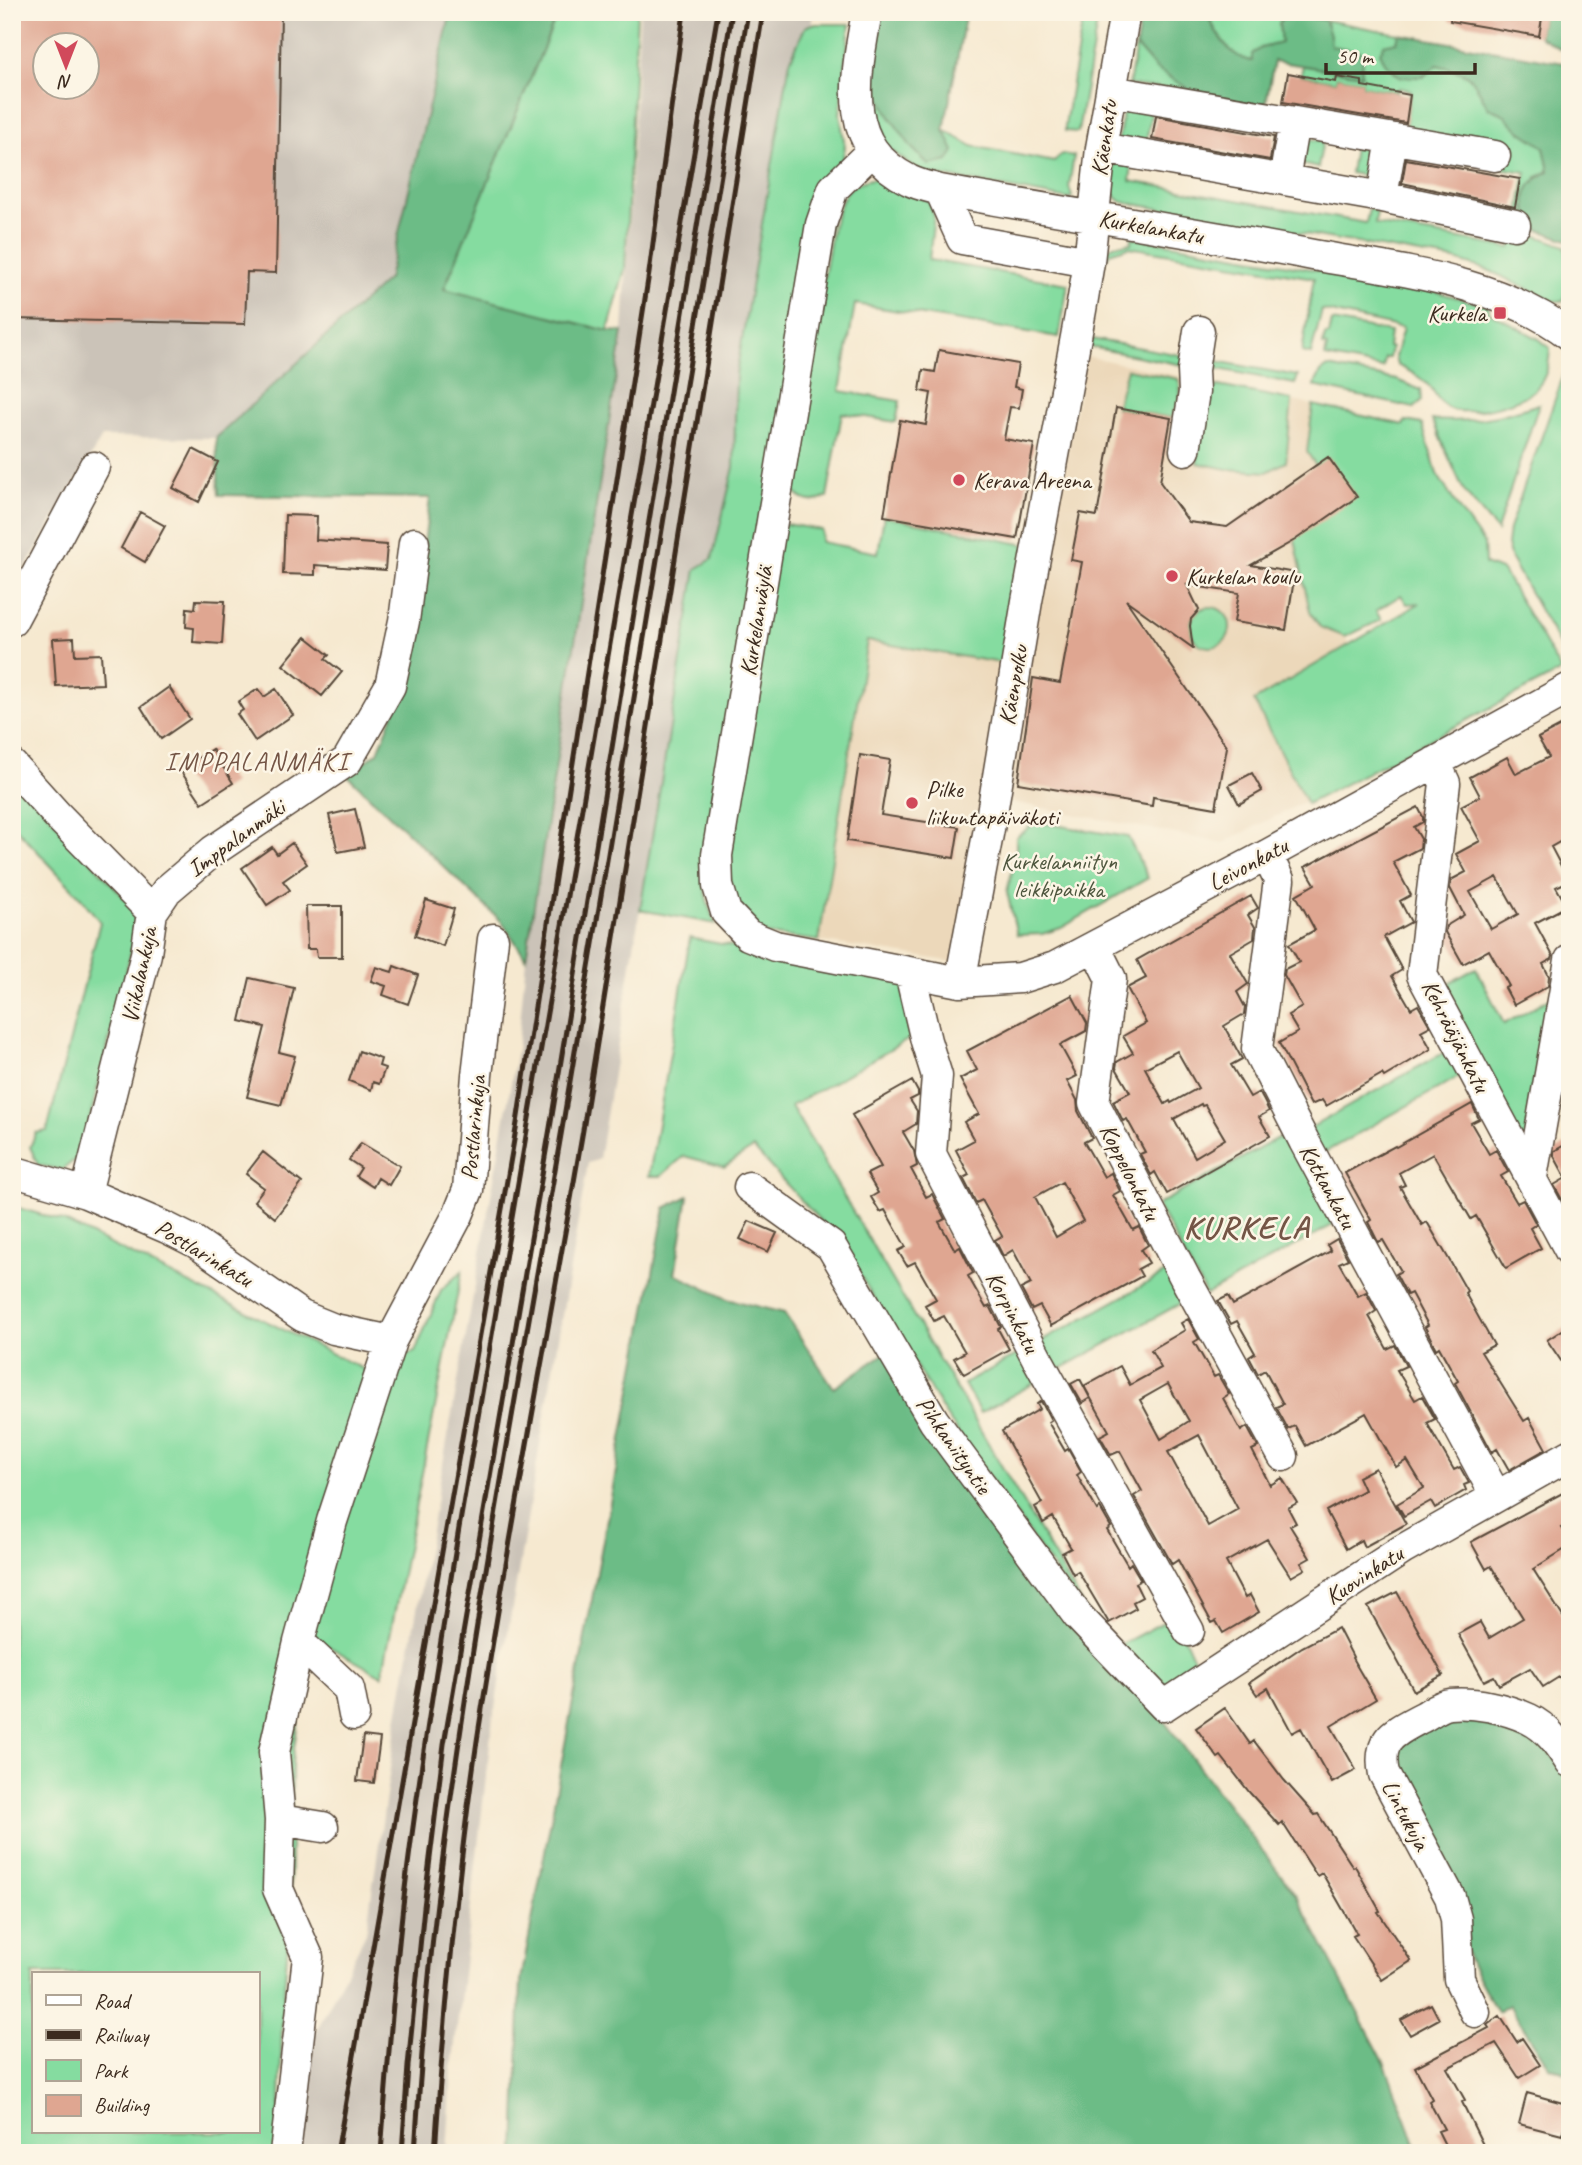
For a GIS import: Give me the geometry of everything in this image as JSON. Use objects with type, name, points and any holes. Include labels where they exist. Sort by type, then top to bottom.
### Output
[{"type":"street","name":"Kurkelankatu","points":[[867,12],[856,75],[855,94],[859,121],[872,151],[890,168],[910,180],[940,190],[1446,280],[1493,294],[1530,311],[1570,335]]},
{"type":"street","name":"Käenkatu","points":[[1067,389],[1089,262],[1101,148],[1125,12]]},
{"type":"street","points":[[1111,91],[1495,156]]},
{"type":"street","points":[[1284,180],[1294,122]]},
{"type":"street","points":[[1382,197],[1392,139]]},
{"type":"street","points":[[1101,148],[1382,197],[1514,225]]},
{"type":"street","name":"Kurkelanväylä","points":[[872,151],[833,189],[821,224],[717,855],[718,886],[726,912],[748,935],[775,946],[910,973]]},
{"type":"street","points":[[940,190],[962,239],[1089,262]]},
{"type":"street","points":[[1185,450],[1194,393],[1193,370],[1199,331]]},
{"type":"street","name":"Käenpolku","points":[[960,982],[1067,389]]},
{"type":"street","points":[[12,621],[94,467]]},
{"type":"street","name":"Imppalanmäki","points":[[152,912],[167,890],[213,850],[347,761],[390,686],[404,621],[414,543]]},
{"type":"street","name":"Leivonkatu","points":[[910,973],[960,982],[1020,978],[1055,967],[1267,855],[1570,688]]},
{"type":"street","name":"Kehrääjänkatu","points":[[1435,762],[1445,783],[1422,975],[1570,1251]]},
{"type":"street","name":"Viikalankuja","points":[[12,765],[152,912],[146,954],[86,1193]]},
{"type":"street","name":"Kotkankatu","points":[[1267,855],[1279,880],[1257,1049],[1496,1496]]},
{"type":"street","name":"Postlarinkuja","points":[[285,2153],[308,1957],[278,1889],[281,1820],[274,1752],[299,1642],[332,1521],[391,1341],[458,1215],[468,1190],[477,1075],[493,939]]},
{"type":"street","name":"Koppelonkatu","points":[[1095,947],[1111,979],[1094,1102],[1185,1278],[1283,1456]]},
{"type":"street","points":[[1532,1177],[1570,960]]},
{"type":"street","name":"Korpinkatu","points":[[910,973],[937,1076],[930,1154],[1038,1360],[1188,1631]]},
{"type":"street","name":"Postlarinkatu","points":[[12,1171],[86,1193],[167,1227],[195,1242],[302,1316],[334,1329],[391,1341]]},
{"type":"street","name":"Pihkaniityntie","points":[[749,1187],[831,1246],[934,1421],[1078,1616],[1164,1706]]},
{"type":"street","name":"Kuovinkatu","points":[[1164,1706],[1402,1550],[1570,1455]]},
{"type":"street","points":[[299,1642],[349,1689],[354,1715]]},
{"type":"street","name":"Lintukuja","points":[[1475,2012],[1459,1979],[1456,1919],[1450,1897],[1384,1774],[1381,1760],[1384,1745],[1393,1733],[1447,1704],[1482,1704],[1531,1720],[1554,1737],[1570,1762]]},
{"type":"street","points":[[281,1820],[323,1827]]},
{"type":"shaded area","points":[[12,12],[451,12],[388,279],[216,438],[102,437],[12,590]]},
{"type":"shaded area","points":[[640,12],[812,12],[812,24],[805,27],[790,61],[736,375],[734,467],[712,559],[696,569],[599,1159],[588,1163],[492,1725],[452,2069],[447,2153],[275,2153],[280,2103],[366,1933],[397,1721],[518,1045],[526,958],[623,332]]},
{"type":"shaded area","name":"Kurkelan koulu","points":[[1086,356],[1405,425],[1320,627],[1345,637],[1350,645],[1254,702],[1306,801],[1223,843],[1001,800]]},
{"type":"shaded area","name":"Pilke liikuntapäiväkoti","points":[[867,641],[1008,664],[955,962],[819,941]]},
{"type":"green space","points":[[451,12],[558,12],[444,289],[608,331],[623,332],[526,958],[502,922],[347,775],[378,752],[406,681],[430,498],[219,495],[216,438],[388,279]]},
{"type":"green space","points":[[558,12],[637,12],[625,269],[608,331],[444,289]]},
{"type":"green space","points":[[879,12],[966,12],[944,130],[954,151],[948,161],[929,165],[912,148],[890,117],[869,75]]},
{"type":"green space","points":[[1084,12],[1099,12],[1078,132],[1065,131],[1065,125]]},
{"type":"green space","points":[[1142,12],[1207,12],[1230,50],[1252,61],[1252,54],[1261,48],[1281,43],[1279,23],[1285,14],[1325,20],[1331,46],[1359,51],[1363,60],[1361,75],[1274,61],[1265,108],[1192,91],[1156,69],[1136,46]]},
{"type":"green space","points":[[1207,12],[1285,14],[1279,23],[1281,43],[1261,48],[1252,54],[1252,61],[1241,59],[1226,45]]},
{"type":"green space","points":[[1543,12],[1565,12],[1570,23],[1570,55],[1539,36]]},
{"type":"green space","points":[[1325,20],[1399,34],[1397,42],[1437,65],[1463,71],[1476,85],[1488,108],[1502,113],[1520,131],[1544,147],[1549,171],[1537,177],[1525,207],[1528,215],[1519,213],[1526,172],[1493,167],[1405,127],[1411,90],[1398,88],[1397,92],[1362,86],[1362,81],[1337,77],[1336,82],[1301,75],[1303,65],[1361,74],[1331,47]]},
{"type":"green space","points":[[812,24],[850,24],[840,114],[845,147],[706,847],[705,886],[708,904],[716,924],[640,910],[696,569],[712,559],[734,467],[736,375],[790,61],[805,27]]},
{"type":"green space","points":[[1399,34],[1570,64],[1570,241],[1530,227],[1527,191],[1533,182],[1549,171],[1544,147],[1520,131],[1502,113],[1488,108],[1474,83],[1464,74],[1437,65],[1423,77],[1400,77],[1385,63],[1380,52],[1384,45],[1397,42]]},
{"type":"green space","points":[[1136,46],[1156,69],[1192,91],[1129,85]]},
{"type":"green space","points":[[869,75],[890,117],[944,130],[972,146],[1054,162],[1062,154],[1074,156],[1069,187],[1072,197],[1068,199],[920,172],[883,144],[872,121]]},
{"type":"green space","points":[[1124,107],[1152,109],[1146,143],[1118,142]]},
{"type":"green space","points":[[1294,137],[1323,141],[1318,168],[1301,164]]},
{"type":"green space","points":[[1354,147],[1383,152],[1377,189],[1366,187],[1367,176],[1350,173]]},
{"type":"green space","points":[[1115,162],[1132,165],[1130,181],[1366,223],[1369,209],[1377,211],[1375,224],[1511,248],[1515,234],[1528,236],[1529,233],[1565,246],[1568,264],[1564,301],[1553,301],[1488,270],[1455,260],[1122,202],[1112,189]]},
{"type":"green space","points":[[877,178],[929,201],[934,216],[929,260],[1068,284],[1059,337],[855,304],[840,391],[900,401],[896,422],[842,413],[827,497],[815,501],[805,500],[796,494],[789,484],[833,225],[846,192],[857,183]]},
{"type":"green space","points":[[1132,237],[1429,290],[1489,306],[1489,312],[1539,339],[1550,348],[1549,362],[1543,380],[1534,391],[1524,397],[1484,409],[1450,409],[1422,379],[1397,365],[1395,357],[1403,328],[1322,310],[1311,354],[1302,352],[1314,278],[1129,247],[1105,256],[1106,251],[1114,245],[1131,243]]},
{"type":"green space","points":[[1332,321],[1390,332],[1388,347],[1391,348],[1383,368],[1325,357],[1327,346],[1323,345],[1325,335],[1329,335]]},
{"type":"green space","points":[[1092,339],[1186,356],[1183,365],[1090,347]]},
{"type":"green space","points":[[1204,359],[1298,376],[1295,384],[1204,366]]},
{"type":"green space","points":[[1328,367],[1397,380],[1421,390],[1422,400],[1414,408],[1314,386],[1321,372]]},
{"type":"green space","points":[[1127,369],[1178,379],[1180,394],[1171,418],[1116,408]]},
{"type":"green space","points":[[1564,374],[1570,386],[1570,655],[1567,658],[1511,559],[1507,545],[1509,529]]},
{"type":"green space","points":[[1218,386],[1292,400],[1286,462],[1267,472],[1197,463],[1207,390]]},
{"type":"green space","points":[[1539,404],[1497,531],[1464,491],[1432,420],[1487,418]]},
{"type":"green space","points":[[1313,405],[1404,425],[1405,421],[1422,424],[1437,474],[1484,544],[1485,564],[1503,571],[1561,671],[1307,804],[1254,701],[1420,603],[1407,604],[1401,595],[1376,611],[1381,620],[1345,637],[1320,627],[1310,612],[1295,540],[1316,466],[1307,452]]},
{"type":"green space","points":[[884,516],[1031,546],[1008,664],[867,641],[819,941],[765,934],[737,913],[724,854],[779,523],[822,530],[821,542],[878,553]]},
{"type":"green space","points":[[1210,607],[1224,613],[1230,627],[1224,641],[1210,647],[1196,641],[1190,627],[1196,613]]},
{"type":"green space","points":[[12,774],[140,915],[81,1155],[62,1170],[38,1165],[30,1147],[36,1133],[47,1131],[100,922],[12,824]]},
{"type":"green space","name":"Kurkelanniityn leikkipaikka","points":[[1036,822],[1128,837],[1148,878],[1061,928],[1042,934],[1017,935],[1007,892],[1016,855],[1016,837]]},
{"type":"green space","points":[[690,938],[901,979],[918,1034],[791,1106],[1098,1631],[947,1417],[839,1241],[753,1148],[724,1167],[684,1156],[661,1176],[649,1176]]},
{"type":"green space","points":[[1476,968],[1504,1024],[1556,995],[1528,1152],[1478,1066],[1318,1156],[1305,1131],[1464,1041],[1437,990]]},
{"type":"green space","points":[[1289,1132],[1336,1223],[1206,1295],[1157,1205]]},
{"type":"green space","points":[[688,1196],[675,1274],[727,1299],[784,1313],[834,1388],[885,1353],[1296,1895],[1385,2064],[1419,2153],[515,2153],[521,1980],[665,1208]]},
{"type":"green space","points":[[12,1206],[63,1221],[367,1371],[415,1352],[441,1290],[462,1271],[382,1676],[310,1636],[292,1762],[290,1914],[275,2153],[12,2153]]},
{"type":"green space","points":[[1171,1270],[1187,1300],[980,1413],[964,1384]]},
{"type":"green space","points":[[1175,1616],[1200,1672],[1173,1688],[1153,1684],[1116,1647]]},
{"type":"green space","points":[[1466,1716],[1504,1722],[1537,1735],[1570,1779],[1570,2075],[1549,2067],[1509,2005],[1497,2012],[1472,1966],[1397,1777],[1393,1757],[1405,1740],[1441,1718]]},
{"type":"building","points":[[12,12],[281,12],[276,273],[247,272],[245,324],[12,319]]},
{"type":"building","points":[[1451,12],[1543,12],[1539,36],[1450,21]]},
{"type":"building","points":[[1288,73],[1336,82],[1337,77],[1362,81],[1362,86],[1410,95],[1406,123],[1283,102]]},
{"type":"building","points":[[1156,116],[1274,137],[1270,160],[1152,139]]},
{"type":"building","points":[[1406,159],[1520,179],[1515,207],[1402,183]]},
{"type":"building","name":"Kerava Areena","points":[[939,350],[1018,364],[1014,387],[1022,389],[1019,408],[1010,407],[1004,439],[1034,444],[1017,539],[884,516],[900,420],[926,425],[931,393],[920,391],[923,370],[935,372]]},
{"type":"building","points":[[1116,408],[1171,418],[1160,482],[1189,522],[1227,527],[1328,457],[1357,497],[1295,540],[1251,565],[1295,573],[1286,630],[1234,622],[1239,593],[1187,585],[1199,610],[1191,619],[1193,648],[1126,600],[1227,747],[1216,808],[1153,797],[1152,806],[1018,783],[1033,678],[1060,683],[1082,562],[1071,560],[1080,513],[1097,516]]},
{"type":"building","points":[[193,449],[218,462],[199,502],[173,488]]},
{"type":"building","points":[[140,512],[165,526],[145,562],[121,548]]},
{"type":"building","points":[[285,515],[317,516],[316,540],[387,545],[385,570],[315,565],[315,575],[283,574]]},
{"type":"building","points":[[196,600],[225,601],[222,644],[193,642],[194,628],[186,627],[187,608],[195,609]]},
{"type":"building","points":[[306,637],[329,655],[325,659],[342,672],[322,696],[283,665]]},
{"type":"building","points":[[74,638],[75,655],[101,654],[103,684],[56,686],[53,639]]},
{"type":"building","points":[[169,687],[190,719],[161,739],[141,707]]},
{"type":"building","points":[[258,689],[264,697],[276,689],[293,715],[255,741],[237,714],[243,710],[238,702]]},
{"type":"building","points":[[1570,721],[1570,766],[1561,771],[1570,787],[1570,836],[1551,847],[1569,881],[1556,887],[1567,906],[1535,923],[1553,956],[1543,964],[1549,976],[1548,986],[1514,1005],[1505,988],[1509,986],[1489,950],[1463,964],[1445,932],[1446,926],[1464,915],[1450,888],[1451,880],[1466,872],[1456,854],[1480,841],[1461,806],[1480,796],[1470,777],[1507,757],[1516,774],[1549,757],[1538,738]],"holes":[[[1497,877],[1518,914],[1491,929],[1470,892]]]},
{"type":"building","points":[[212,749],[233,783],[202,803],[180,770]]},
{"type":"building","points":[[860,755],[890,760],[881,815],[959,827],[954,858],[847,841]]},
{"type":"building","points":[[1252,773],[1262,791],[1239,804],[1229,785]]},
{"type":"building","points":[[1418,807],[1423,822],[1414,827],[1421,839],[1420,848],[1393,862],[1411,895],[1400,901],[1411,922],[1384,937],[1402,970],[1392,976],[1411,1009],[1418,1005],[1430,1026],[1421,1031],[1431,1049],[1384,1077],[1382,1074],[1326,1106],[1322,1100],[1311,1105],[1279,1043],[1298,1032],[1288,1015],[1302,1007],[1284,975],[1285,969],[1299,962],[1289,944],[1315,930],[1296,895],[1315,884],[1305,867]]},
{"type":"building","points":[[355,809],[364,847],[338,852],[329,815]]},
{"type":"building","points":[[292,843],[307,864],[283,881],[290,890],[267,905],[242,868],[272,847],[277,854]]},
{"type":"building","points":[[1251,896],[1258,908],[1248,915],[1255,927],[1254,939],[1230,953],[1248,984],[1237,992],[1245,1007],[1244,1014],[1224,1026],[1242,1059],[1231,1065],[1250,1097],[1259,1092],[1269,1111],[1259,1117],[1270,1136],[1167,1194],[1155,1172],[1151,1175],[1140,1154],[1145,1152],[1127,1119],[1123,1121],[1113,1101],[1130,1092],[1116,1068],[1117,1062],[1133,1053],[1123,1036],[1146,1023],[1127,988],[1146,978],[1137,960]],"holes":[[[1177,1051],[1198,1088],[1165,1104],[1145,1068]],[[1201,1104],[1205,1105],[1225,1139],[1195,1157],[1174,1119]]]},
{"type":"building","points":[[426,900],[454,909],[443,946],[415,936]]},
{"type":"building","points":[[306,906],[342,906],[342,957],[317,957],[316,949],[307,949]]},
{"type":"building","points":[[394,966],[418,975],[408,1004],[383,995],[386,986],[371,981],[376,967],[392,972]]},
{"type":"building","points":[[250,978],[294,988],[279,1052],[295,1056],[281,1105],[247,1097],[265,1027],[240,1021]]},
{"type":"building","points":[[1072,995],[1087,1023],[1086,1031],[1060,1045],[1077,1076],[1067,1081],[1092,1138],[1084,1142],[1104,1177],[1111,1173],[1120,1191],[1113,1195],[1133,1230],[1139,1227],[1148,1245],[1141,1250],[1149,1263],[1138,1269],[1142,1276],[1051,1326],[1040,1306],[1032,1310],[1021,1289],[1031,1284],[1013,1250],[1003,1256],[995,1240],[1002,1236],[982,1200],[976,1203],[963,1178],[969,1175],[956,1150],[974,1140],[964,1122],[979,1114],[960,1079],[977,1070],[967,1051]],"holes":[[[1062,1182],[1083,1221],[1056,1237],[1035,1197]]]},
{"type":"building","points":[[359,1051],[381,1059],[379,1066],[385,1068],[379,1084],[373,1082],[371,1090],[349,1081]]},
{"type":"building","points":[[912,1081],[918,1092],[918,1096],[910,1100],[917,1111],[916,1124],[903,1132],[914,1151],[917,1166],[911,1169],[926,1197],[932,1194],[945,1219],[939,1222],[955,1250],[960,1247],[973,1273],[968,1276],[986,1308],[990,1306],[1009,1349],[964,1374],[954,1358],[965,1352],[944,1316],[934,1321],[925,1305],[936,1299],[915,1262],[907,1266],[898,1251],[906,1247],[885,1210],[880,1212],[871,1197],[878,1193],[867,1174],[881,1167],[852,1115]]},
{"type":"building","points":[[1472,1104],[1479,1119],[1471,1123],[1489,1154],[1496,1150],[1508,1172],[1501,1176],[1517,1203],[1523,1200],[1536,1224],[1530,1228],[1541,1248],[1506,1268],[1476,1216],[1471,1219],[1433,1154],[1399,1173],[1405,1185],[1400,1187],[1422,1225],[1427,1222],[1467,1291],[1465,1293],[1494,1345],[1481,1352],[1524,1421],[1529,1418],[1546,1449],[1509,1470],[1497,1449],[1492,1452],[1455,1383],[1458,1381],[1439,1347],[1436,1349],[1425,1327],[1428,1325],[1411,1293],[1407,1295],[1396,1274],[1401,1271],[1383,1240],[1378,1242],[1368,1222],[1371,1220],[1345,1173]]},
{"type":"building","points":[[1570,1142],[1570,1206],[1566,1207],[1554,1185],[1566,1178],[1554,1151]]},
{"type":"building","points":[[361,1143],[400,1166],[389,1185],[378,1178],[373,1187],[356,1176],[361,1168],[349,1160]]},
{"type":"building","points":[[263,1152],[302,1183],[275,1218],[254,1201],[264,1188],[246,1174]]},
{"type":"building","points":[[749,1221],[777,1233],[768,1252],[740,1239]]},
{"type":"building","points":[[1337,1239],[1348,1259],[1339,1263],[1358,1296],[1366,1292],[1376,1311],[1369,1316],[1387,1349],[1395,1345],[1406,1366],[1397,1370],[1415,1400],[1422,1396],[1435,1419],[1427,1423],[1454,1470],[1460,1467],[1469,1483],[1464,1485],[1466,1490],[1435,1508],[1431,1501],[1404,1516],[1397,1504],[1424,1488],[1407,1460],[1396,1467],[1366,1413],[1306,1446],[1295,1426],[1288,1429],[1276,1407],[1283,1404],[1265,1370],[1258,1374],[1249,1357],[1255,1353],[1237,1321],[1231,1324],[1218,1301],[1228,1296],[1233,1305],[1331,1251],[1327,1245]]},
{"type":"building","points":[[1188,1319],[1199,1339],[1194,1342],[1214,1377],[1218,1375],[1229,1394],[1223,1398],[1241,1431],[1247,1427],[1258,1447],[1252,1450],[1270,1485],[1282,1478],[1297,1503],[1288,1508],[1296,1523],[1290,1526],[1310,1558],[1301,1563],[1305,1569],[1291,1577],[1267,1539],[1226,1562],[1245,1598],[1250,1595],[1259,1612],[1223,1633],[1216,1621],[1212,1623],[1178,1560],[1172,1564],[1134,1496],[1142,1491],[1120,1451],[1111,1455],[1100,1436],[1109,1431],[1084,1386],[1120,1366],[1130,1385],[1161,1368],[1151,1350],[1185,1330],[1181,1323]],"holes":[[[1168,1384],[1189,1421],[1161,1439],[1140,1400]],[[1199,1435],[1238,1509],[1208,1526],[1168,1452]]]},
{"type":"building","points":[[1570,1325],[1570,1374],[1547,1340]]},
{"type":"building","points":[[1080,1379],[1090,1398],[1082,1403],[1071,1384]]},
{"type":"building","points":[[1041,1401],[1051,1420],[1048,1422],[1081,1472],[1077,1475],[1097,1510],[1100,1508],[1111,1527],[1107,1530],[1128,1566],[1131,1563],[1141,1580],[1135,1583],[1142,1597],[1133,1602],[1136,1608],[1109,1623],[1078,1571],[1073,1574],[1062,1553],[1071,1548],[1053,1517],[1043,1523],[1035,1507],[1042,1503],[1002,1431],[1040,1409],[1037,1404]]},
{"type":"building","points":[[1375,1468],[1406,1524],[1364,1547],[1361,1540],[1346,1549],[1326,1511],[1364,1490],[1358,1477]]},
{"type":"building","points":[[1570,1489],[1570,1524],[1562,1528],[1570,1540],[1570,1546],[1533,1569],[1570,1628],[1570,1694],[1559,1677],[1543,1687],[1530,1668],[1499,1685],[1494,1676],[1484,1681],[1458,1634],[1480,1622],[1489,1638],[1523,1618],[1491,1566],[1486,1569],[1471,1542]]},
{"type":"building","points":[[1397,1592],[1443,1675],[1414,1691],[1368,1607]]},
{"type":"building","points":[[1338,1628],[1376,1699],[1331,1726],[1356,1770],[1332,1783],[1301,1728],[1292,1733],[1268,1688],[1257,1695],[1249,1683],[1302,1647]]},
{"type":"building","points":[[1225,1708],[1250,1744],[1254,1741],[1284,1780],[1315,1815],[1318,1814],[1353,1867],[1355,1866],[1380,1911],[1378,1912],[1411,1961],[1382,1980],[1353,1936],[1357,1934],[1322,1873],[1317,1876],[1282,1822],[1279,1825],[1221,1756],[1218,1758],[1196,1728]]},
{"type":"building","points":[[363,1736],[380,1738],[374,1783],[357,1781]]},
{"type":"building","points":[[1431,2004],[1439,2019],[1410,2035],[1401,2020]]},
{"type":"building","points":[[1500,2016],[1517,2042],[1522,2038],[1540,2065],[1519,2078],[1496,2043],[1447,2068],[1465,2100],[1462,2102],[1487,2153],[1449,2153],[1438,2131],[1444,2129],[1415,2067],[1489,2028],[1487,2025]]},
{"type":"building","points":[[1527,2093],[1570,2105],[1562,2135],[1519,2124]]},
{"type":"railway","points":[[337,2153],[517,1123],[649,273],[684,12]]},
{"type":"railway","points":[[381,2153],[403,1905],[436,1669],[718,12]]},
{"type":"railway","points":[[402,2153],[424,1907],[444,1744],[550,1128],[732,12]]},
{"type":"railway","points":[[415,2153],[433,1934],[464,1709],[748,12]]},
{"type":"railway","points":[[435,2153],[452,1947],[477,1741],[606,990],[763,12]]},
{"type":"place","name":"Kurkela","points":[[1500,313]]},
{"type":"place","name":"Kerava Areena","points":[[959,480]]},
{"type":"place","name":"Kurkelan koulu","points":[[1172,576]]},
{"type":"place","name":"Pilke liikuntapäiväkoti","points":[[912,803]]},
{"type":"district","name":"IMPPALANMÄKI","points":[[257,761]]},
{"type":"district","name":"KURKELA","points":[[1247,1227]]}]
